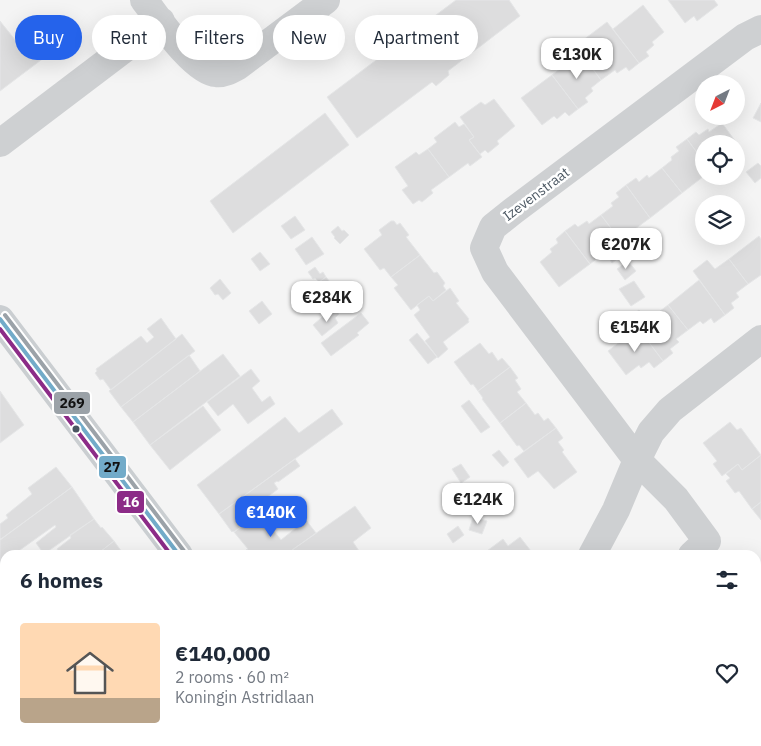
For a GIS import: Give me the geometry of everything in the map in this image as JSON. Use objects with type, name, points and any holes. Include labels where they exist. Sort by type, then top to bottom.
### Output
[{"type":"main road","points":[[0,319],[175,550]]},
{"type":"street","points":[[144,0],[156,15]]},
{"type":"street","points":[[166,27],[186,53],[206,71],[216,73],[227,72],[238,66],[326,0]]},
{"type":"street","name":"Izevenstraat","points":[[697,550],[707,541],[676,499],[637,460],[495,272],[484,248],[493,227],[513,211],[745,37],[761,29]]},
{"type":"street","points":[[0,143],[110,60]]},
{"type":"street","points":[[595,550],[616,510],[651,432],[670,410],[761,339]]},
{"type":"building","points":[[456,0],[509,0],[520,16],[478,48],[478,15],[436,15]]},
{"type":"building","points":[[668,0],[714,0],[718,5],[697,21],[694,16],[685,23]]},
{"type":"building","points":[[643,5],[664,32],[652,42],[654,45],[646,52],[649,56],[639,63],[613,29]]},
{"type":"building","points":[[0,21],[15,40],[15,60],[41,60],[0,91]]},
{"type":"building","points":[[607,22],[639,63],[629,71],[626,67],[617,73],[615,70],[601,80],[581,53],[583,51],[578,44]]},
{"type":"building","points":[[581,53],[601,80],[591,88],[593,91],[585,98],[588,102],[578,109],[552,75]]},
{"type":"building","points":[[376,60],[462,60],[448,71],[449,75],[436,86],[432,82],[357,138],[327,97]]},
{"type":"building","points":[[552,75],[578,109],[569,116],[565,112],[557,119],[554,116],[542,125],[521,98]]},
{"type":"building","points":[[494,99],[515,126],[497,141],[499,144],[488,153],[485,150],[480,154],[469,140],[474,137],[460,117],[481,102],[485,105]]},
{"type":"building","points":[[761,103],[761,122],[753,118]]},
{"type":"building","points":[[325,113],[349,145],[233,233],[210,201]]},
{"type":"building","points":[[455,122],[459,127],[464,124],[474,137],[469,140],[482,157],[470,166],[468,163],[449,177],[428,149],[437,142],[434,138]]},
{"type":"building","points":[[719,125],[723,125],[731,135],[699,135],[708,129],[709,132]]},
{"type":"building","points":[[696,132],[699,135],[695,135],[695,150],[687,139]]},
{"type":"building","points":[[687,139],[695,150],[695,183],[682,193],[662,168],[679,151],[676,147]]},
{"type":"building","points":[[428,149],[449,177],[431,190],[433,193],[422,202],[419,200],[413,204],[402,190],[408,186],[395,167],[416,152],[419,155]]},
{"type":"building","points":[[758,163],[761,166],[761,178],[755,183],[746,172]]},
{"type":"building","points":[[662,168],[682,193],[650,218],[626,185],[636,178],[639,182],[647,175],[649,178]]},
{"type":"building","points":[[626,185],[650,218],[620,240],[601,215],[613,206],[611,203],[619,197],[616,193]]},
{"type":"building","points":[[601,215],[628,251],[612,263],[605,252],[590,264],[565,231],[575,224],[578,227],[587,221],[589,224]]},
{"type":"building","points":[[295,216],[305,230],[291,239],[281,226]]},
{"type":"building","points":[[391,221],[394,221],[397,225],[400,223],[409,235],[406,237],[420,255],[391,277],[384,268],[380,270],[364,249],[382,235],[379,230]]},
{"type":"building","points":[[338,226],[349,235],[340,244],[331,232]]},
{"type":"building","points":[[565,231],[590,264],[559,287],[540,262],[552,252],[550,249],[558,243],[556,239]]},
{"type":"building","points":[[759,236],[761,239],[761,275],[748,284],[729,259]]},
{"type":"building","points":[[312,237],[324,254],[306,265],[295,249]]},
{"type":"building","points":[[260,252],[270,264],[260,271],[251,259]]},
{"type":"building","points":[[420,255],[434,273],[437,272],[445,283],[443,286],[446,290],[433,301],[429,296],[411,310],[394,288],[398,285],[391,277]]},
{"type":"building","points":[[729,259],[748,284],[736,293],[739,297],[731,303],[734,308],[725,315],[693,271],[707,260],[715,269]]},
{"type":"building","points":[[628,261],[636,271],[625,280],[617,269]]},
{"type":"building","points":[[315,267],[320,274],[323,272],[326,277],[319,282],[315,278],[313,279],[308,272]]},
{"type":"building","points":[[326,277],[333,286],[326,291],[319,282]]},
{"type":"building","points":[[220,279],[231,293],[223,300],[218,294],[215,295],[210,288]]},
{"type":"building","points":[[699,280],[725,315],[714,323],[711,318],[703,324],[700,321],[688,330],[668,305]]},
{"type":"building","points":[[634,281],[645,297],[631,306],[619,289]]},
{"type":"building","points":[[450,288],[459,301],[456,303],[469,319],[469,322],[443,342],[448,349],[438,358],[425,341],[430,337],[414,315],[420,310],[417,305],[429,296],[433,301]]},
{"type":"building","points":[[262,301],[272,314],[259,324],[249,311]]},
{"type":"building","points":[[668,305],[688,330],[676,339],[679,342],[670,349],[673,353],[663,361],[630,317],[639,310],[647,321]]},
{"type":"building","points":[[335,309],[339,314],[335,318],[338,323],[322,336],[313,325],[328,312],[330,313]]},
{"type":"building","points":[[361,313],[369,323],[357,333],[359,335],[331,356],[321,343]]},
{"type":"building","points":[[161,318],[176,339],[111,390],[103,379],[100,380],[95,373],[96,369],[141,336],[147,343],[154,337],[147,329]]},
{"type":"building","points":[[638,328],[663,361],[654,368],[649,362],[641,368],[639,365],[626,375],[608,351]]},
{"type":"building","points":[[417,333],[437,357],[428,364],[409,340]]},
{"type":"building","points":[[182,334],[195,351],[121,407],[109,391]]},
{"type":"building","points":[[480,343],[489,354],[492,352],[498,361],[502,358],[510,367],[478,391],[473,384],[471,385],[454,362]]},
{"type":"building","points":[[223,354],[240,376],[150,445],[133,422]]},
{"type":"building","points":[[189,355],[200,371],[133,422],[121,407]]},
{"type":"building","points":[[510,367],[518,378],[515,380],[521,389],[517,392],[526,403],[500,423],[478,391]]},
{"type":"building","points":[[251,369],[260,381],[252,388],[262,402],[270,396],[275,404],[248,424],[233,404],[218,416],[207,402]]},
{"type":"building","points":[[0,391],[24,425],[0,443]]},
{"type":"building","points":[[469,400],[490,427],[481,433],[461,406]]},
{"type":"building","points":[[526,403],[535,415],[538,413],[544,421],[548,418],[556,428],[524,451],[519,445],[517,446],[500,423]]},
{"type":"building","points":[[203,406],[221,430],[170,470],[150,445]]},
{"type":"building","points":[[332,409],[343,424],[219,514],[197,485],[285,417],[299,433]]},
{"type":"building","points":[[730,422],[737,430],[741,428],[761,455],[742,470],[738,464],[722,476],[713,464],[717,461],[703,443]]},
{"type":"building","points":[[556,428],[563,438],[558,442],[564,450],[562,452],[577,472],[554,489],[538,471],[528,478],[514,459]]},
{"type":"building","points":[[499,450],[509,462],[503,467],[492,455]]},
{"type":"building","points":[[761,455],[761,502],[752,509],[739,491],[735,493],[726,481],[730,478],[726,474],[738,464],[742,470]]},
{"type":"building","points":[[295,459],[300,466],[274,483],[278,489],[266,498],[270,505],[232,532],[219,514]]},
{"type":"building","points":[[461,464],[470,477],[461,483],[452,469]]},
{"type":"building","points":[[56,467],[72,487],[1,539],[0,524],[8,518],[6,515],[32,494],[28,488]]},
{"type":"building","points":[[72,487],[94,519],[50,550],[41,550],[36,543],[56,527],[55,525],[20,550],[0,550],[0,540]]},
{"type":"building","points":[[479,487],[486,498],[491,496],[494,502],[478,511],[467,494]]},
{"type":"building","points":[[761,502],[761,520],[752,509]]},
{"type":"building","points":[[355,506],[371,528],[353,542],[358,550],[292,550]]},
{"type":"building","points":[[260,513],[281,540],[306,520],[316,533],[292,550],[246,550],[248,549],[234,532]]},
{"type":"building","points":[[473,517],[487,521],[482,534],[469,530]]},
{"type":"building","points":[[94,519],[114,541],[102,550],[58,550],[71,538],[70,535]]},
{"type":"building","points":[[458,526],[464,535],[453,543],[447,534]]},
{"type":"building","points":[[520,537],[530,550],[488,550],[503,539],[508,546]]},
{"type":"building","points":[[114,541],[120,550],[102,550]]},
{"type":"transit line","name":"269","points":[[5,315],[183,550]]},
{"type":"transit line","name":"27","points":[[0,319],[175,550]]},
{"type":"transit line","name":"16","points":[[0,329],[167,550]]}]
